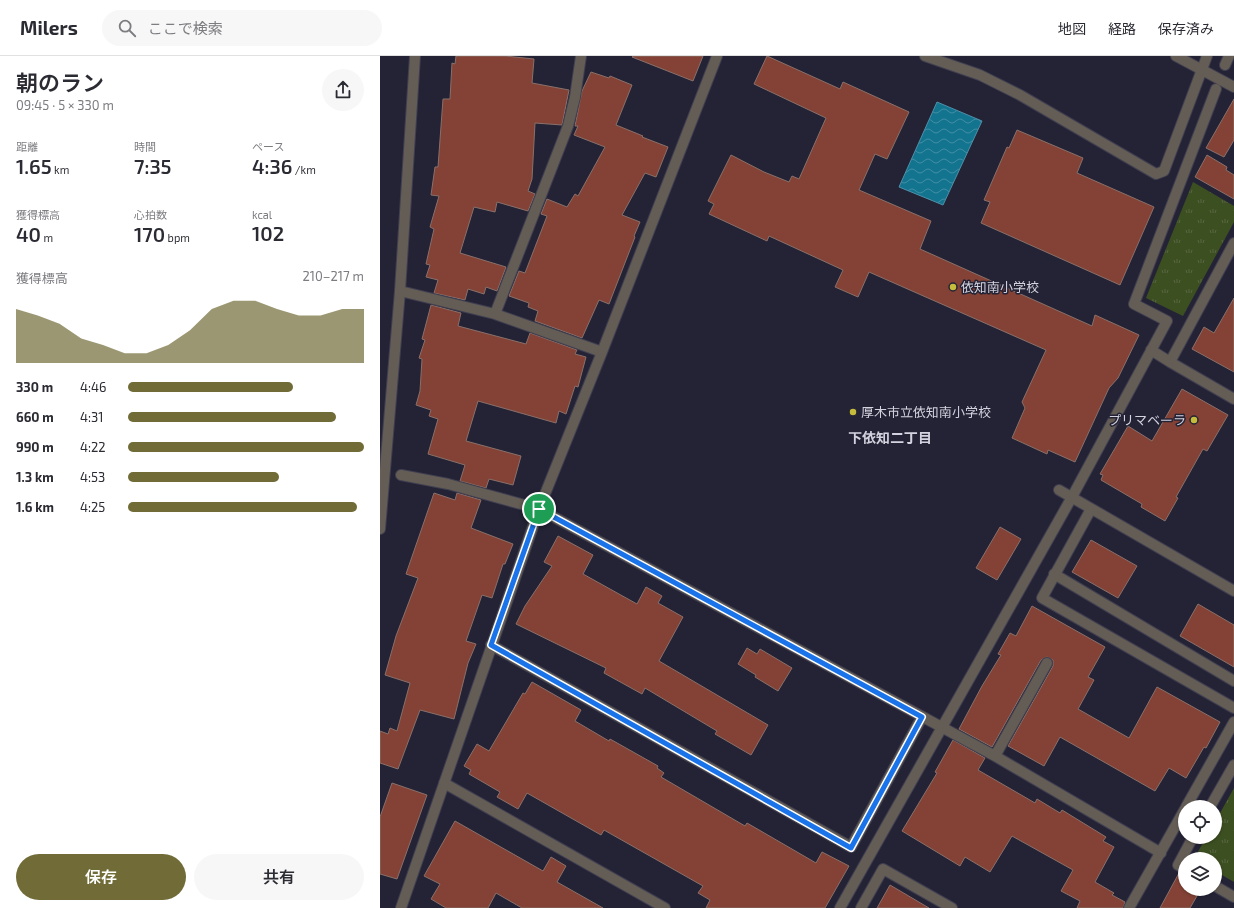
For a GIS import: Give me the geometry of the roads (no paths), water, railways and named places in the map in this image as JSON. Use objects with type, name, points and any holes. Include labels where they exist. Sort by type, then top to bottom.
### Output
[{"type":"street","points":[[380,529],[400,291],[415,56]]},
{"type":"street","points":[[495,314],[568,126],[575,97],[581,56]]},
{"type":"street","points":[[401,908],[539,509],[602,352],[717,56]]},
{"type":"street","points":[[925,56],[980,75],[1020,96],[1156,174],[1164,171],[1207,56]]},
{"type":"street","points":[[1176,56],[1234,87]]},
{"type":"street","points":[[840,908],[1072,496],[1167,321],[1134,304],[1216,89]]},
{"type":"street","points":[[1170,362],[1234,243]]},
{"type":"street","points":[[400,291],[495,314],[602,352]]},
{"type":"street","points":[[1151,350],[1234,399]]},
{"type":"street","points":[[401,475],[448,484],[539,509],[995,756],[1161,853]]},
{"type":"street","points":[[1059,490],[1072,496],[1234,591]]},
{"type":"street","points":[[1092,509],[1054,574],[1042,598],[1234,708]]},
{"type":"street","points":[[1054,574],[1234,681]]},
{"type":"street","points":[[491,645],[851,848],[922,717]]},
{"type":"street","points":[[995,756],[1046,663]]},
{"type":"street","points":[[1190,800],[1234,722]]},
{"type":"street","points":[[1214,800],[1234,765]]},
{"type":"street","points":[[444,783],[665,908]]},
{"type":"street","points":[[1129,908],[1178,822]]},
{"type":"street","points":[[861,908],[883,869],[952,908]]},
{"type":"street","points":[[1222,890],[1234,897]]},
{"type":"water","points":[[937,102],[982,121],[943,205],[899,187]]},
{"type":"place","name":"依知南小学校","points":[[953,287]]},
{"type":"place","name":"厚木市立依知南小学校","points":[[853,412]]},
{"type":"place","name":"プリマベーラ","points":[[1194,420]]},
{"type":"district","name":"下依知二丁目","points":[[890,438]]}]
